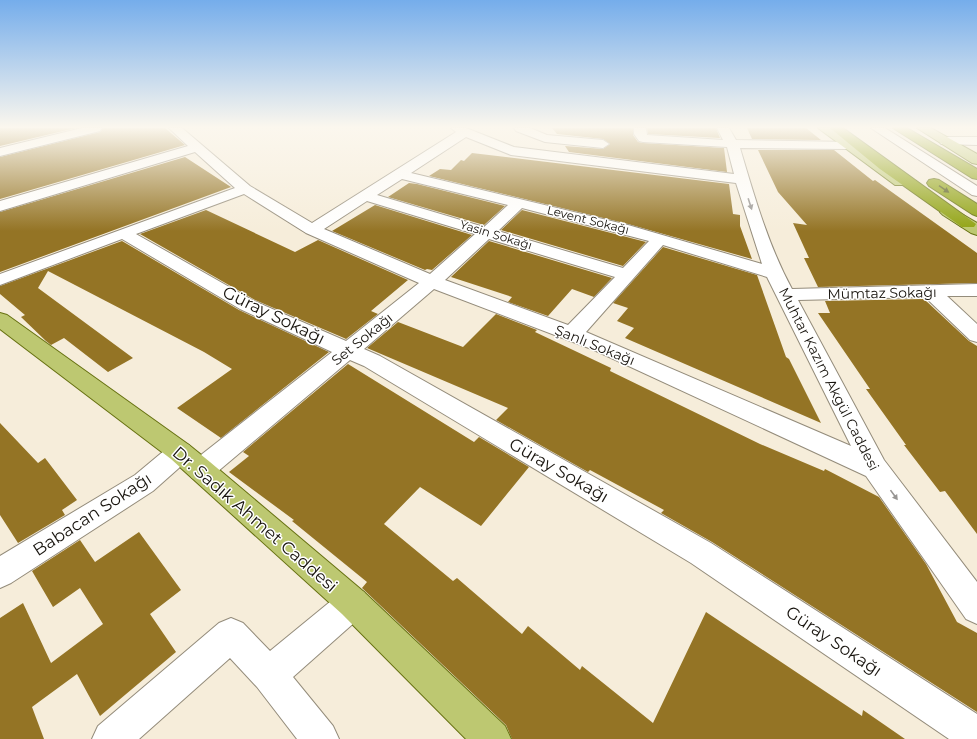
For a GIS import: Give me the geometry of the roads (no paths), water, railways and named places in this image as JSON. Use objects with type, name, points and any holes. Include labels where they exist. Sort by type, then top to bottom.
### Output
[{"type":"highway","points":[[880,162],[973,227]]},
{"type":"highway","points":[[956,162],[977,175]]},
{"type":"highway","points":[[926,177],[977,211]]},
{"type":"main road","points":[[872,162],[973,227]]},
{"type":"main road","name":"Dr. Sadık Ahmet Caddesi","points":[[3,325],[180,452],[202,470],[353,603],[492,739]]},
{"type":"street","points":[[0,206],[146,162]]},
{"type":"street","name":"Şanlı Sokağı","points":[[215,162],[245,189],[312,230],[432,282],[600,345],[875,468]]},
{"type":"street","points":[[312,230],[416,162]]},
{"type":"street","points":[[608,162],[742,179]]},
{"type":"street","name":"Muhtar Kazım Akgül Caddesi","points":[[737,162],[774,273],[875,468],[977,608]]},
{"type":"street","points":[[931,162],[977,192]]},
{"type":"street","name":"Levent Sokağı","points":[[400,174],[622,228],[774,273]]},
{"type":"street","points":[[0,280],[123,233],[245,189]]},
{"type":"street","name":"Yasin Sokağı","points":[[365,196],[627,275]]},
{"type":"street","name":"Set Sokağı","points":[[202,470],[432,282],[519,203]]},
{"type":"street","name":"Güray Sokağı","points":[[123,233],[247,305],[372,361],[701,553],[977,736]]},
{"type":"street","points":[[572,334],[660,239]]},
{"type":"street","name":"Mümtaz Sokağı","points":[[786,294],[977,290]]},
{"type":"street","points":[[931,292],[977,335]]},
{"type":"street","name":"Babacan Sokağı","points":[[0,572],[144,483],[180,452]]},
{"type":"street","points":[[269,675],[353,603]]},
{"type":"street","points":[[111,739],[231,635],[269,675],[320,739]]}]
